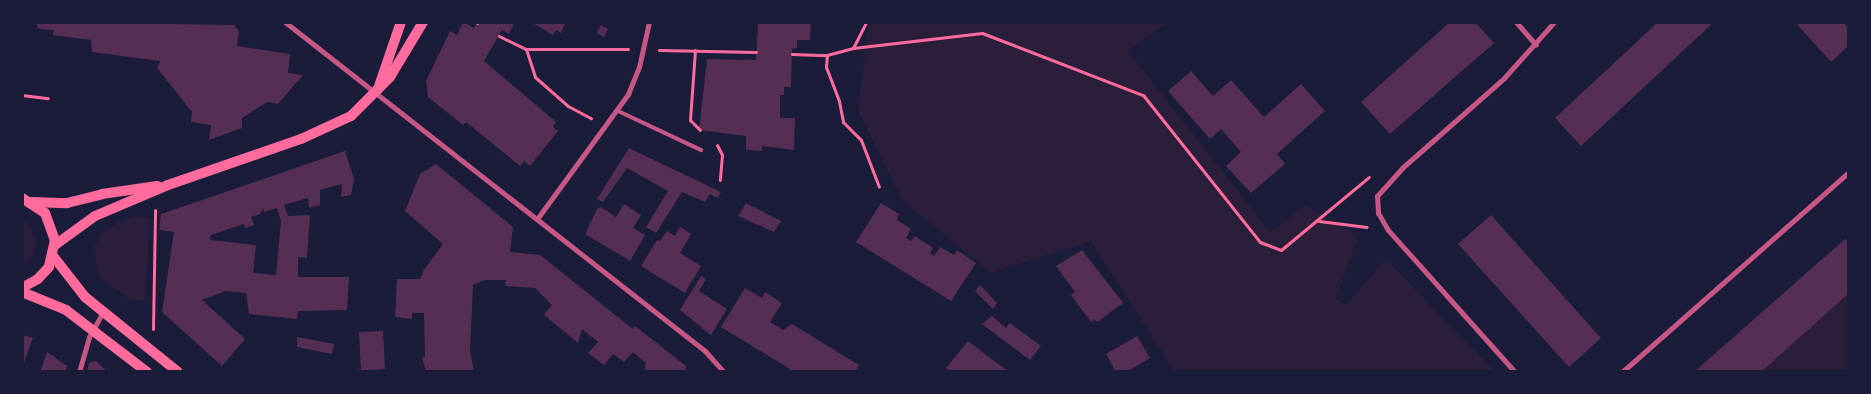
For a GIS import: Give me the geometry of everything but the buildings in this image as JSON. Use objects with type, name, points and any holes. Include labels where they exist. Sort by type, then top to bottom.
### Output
[{"type":"main road","points":[[378,93],[401,22]]},
{"type":"main road","points":[[55,245],[86,221],[168,184],[321,131],[350,116],[378,93],[401,62],[423,22]]},
{"type":"main road","points":[[22,198],[32,202],[67,203],[102,194],[168,184]]},
{"type":"main road","points":[[22,290],[43,276],[53,256],[55,245],[52,223],[32,202]]},
{"type":"main road","points":[[53,256],[78,290],[178,372]]},
{"type":"main road","points":[[22,290],[56,304],[92,329],[147,372]]},
{"type":"street","points":[[285,22],[705,351],[724,372]]},
{"type":"street","points":[[538,219],[618,111],[634,82],[644,49],[649,22]]},
{"type":"street","points":[[1516,22],[1536,45]]},
{"type":"street","points":[[1515,372],[1388,230],[1376,205],[1381,188],[1504,78],[1536,45],[1554,22]]},
{"type":"street","points":[[1622,372],[1848,173]]},
{"type":"street","points":[[79,372],[92,329],[103,312]]},
{"type":"lane","points":[[618,111],[700,150]]},
{"type":"path","points":[[853,48],[866,22]]},
{"type":"path","points":[[792,54],[828,55],[863,46],[982,33],[1143,96],[1260,242],[1281,250],[1371,176]]},
{"type":"path","points":[[499,36],[526,50],[644,49],[756,52]]},
{"type":"path","points":[[526,50],[535,77],[568,106],[606,126]]},
{"type":"path","points":[[695,50],[690,120],[692,125],[704,133]]},
{"type":"path","points":[[828,55],[828,74],[839,101],[843,122],[861,140],[879,187]]},
{"type":"path","points":[[22,94],[48,98]]},
{"type":"path","points":[[713,140],[722,155],[720,180]]},
{"type":"path","points":[[153,335],[155,217]]},
{"type":"path","points":[[1318,221],[1388,230]]},
{"type":"shaded area","points":[[869,23],[1168,23],[1128,51],[1270,232],[1306,205],[1349,231],[1357,239],[1336,299],[1346,305],[1386,259],[1494,371],[1174,371],[1091,241],[991,273],[902,200],[858,110]]},
{"type":"shaded area","points":[[136,216],[150,218],[145,300],[131,300],[99,277],[94,248],[100,234],[117,223]]},
{"type":"shaded area","points":[[23,220],[31,228],[36,242],[33,256],[23,266]]},
{"type":"shaded area","points":[[1848,294],[1848,371],[1761,371]]}]
